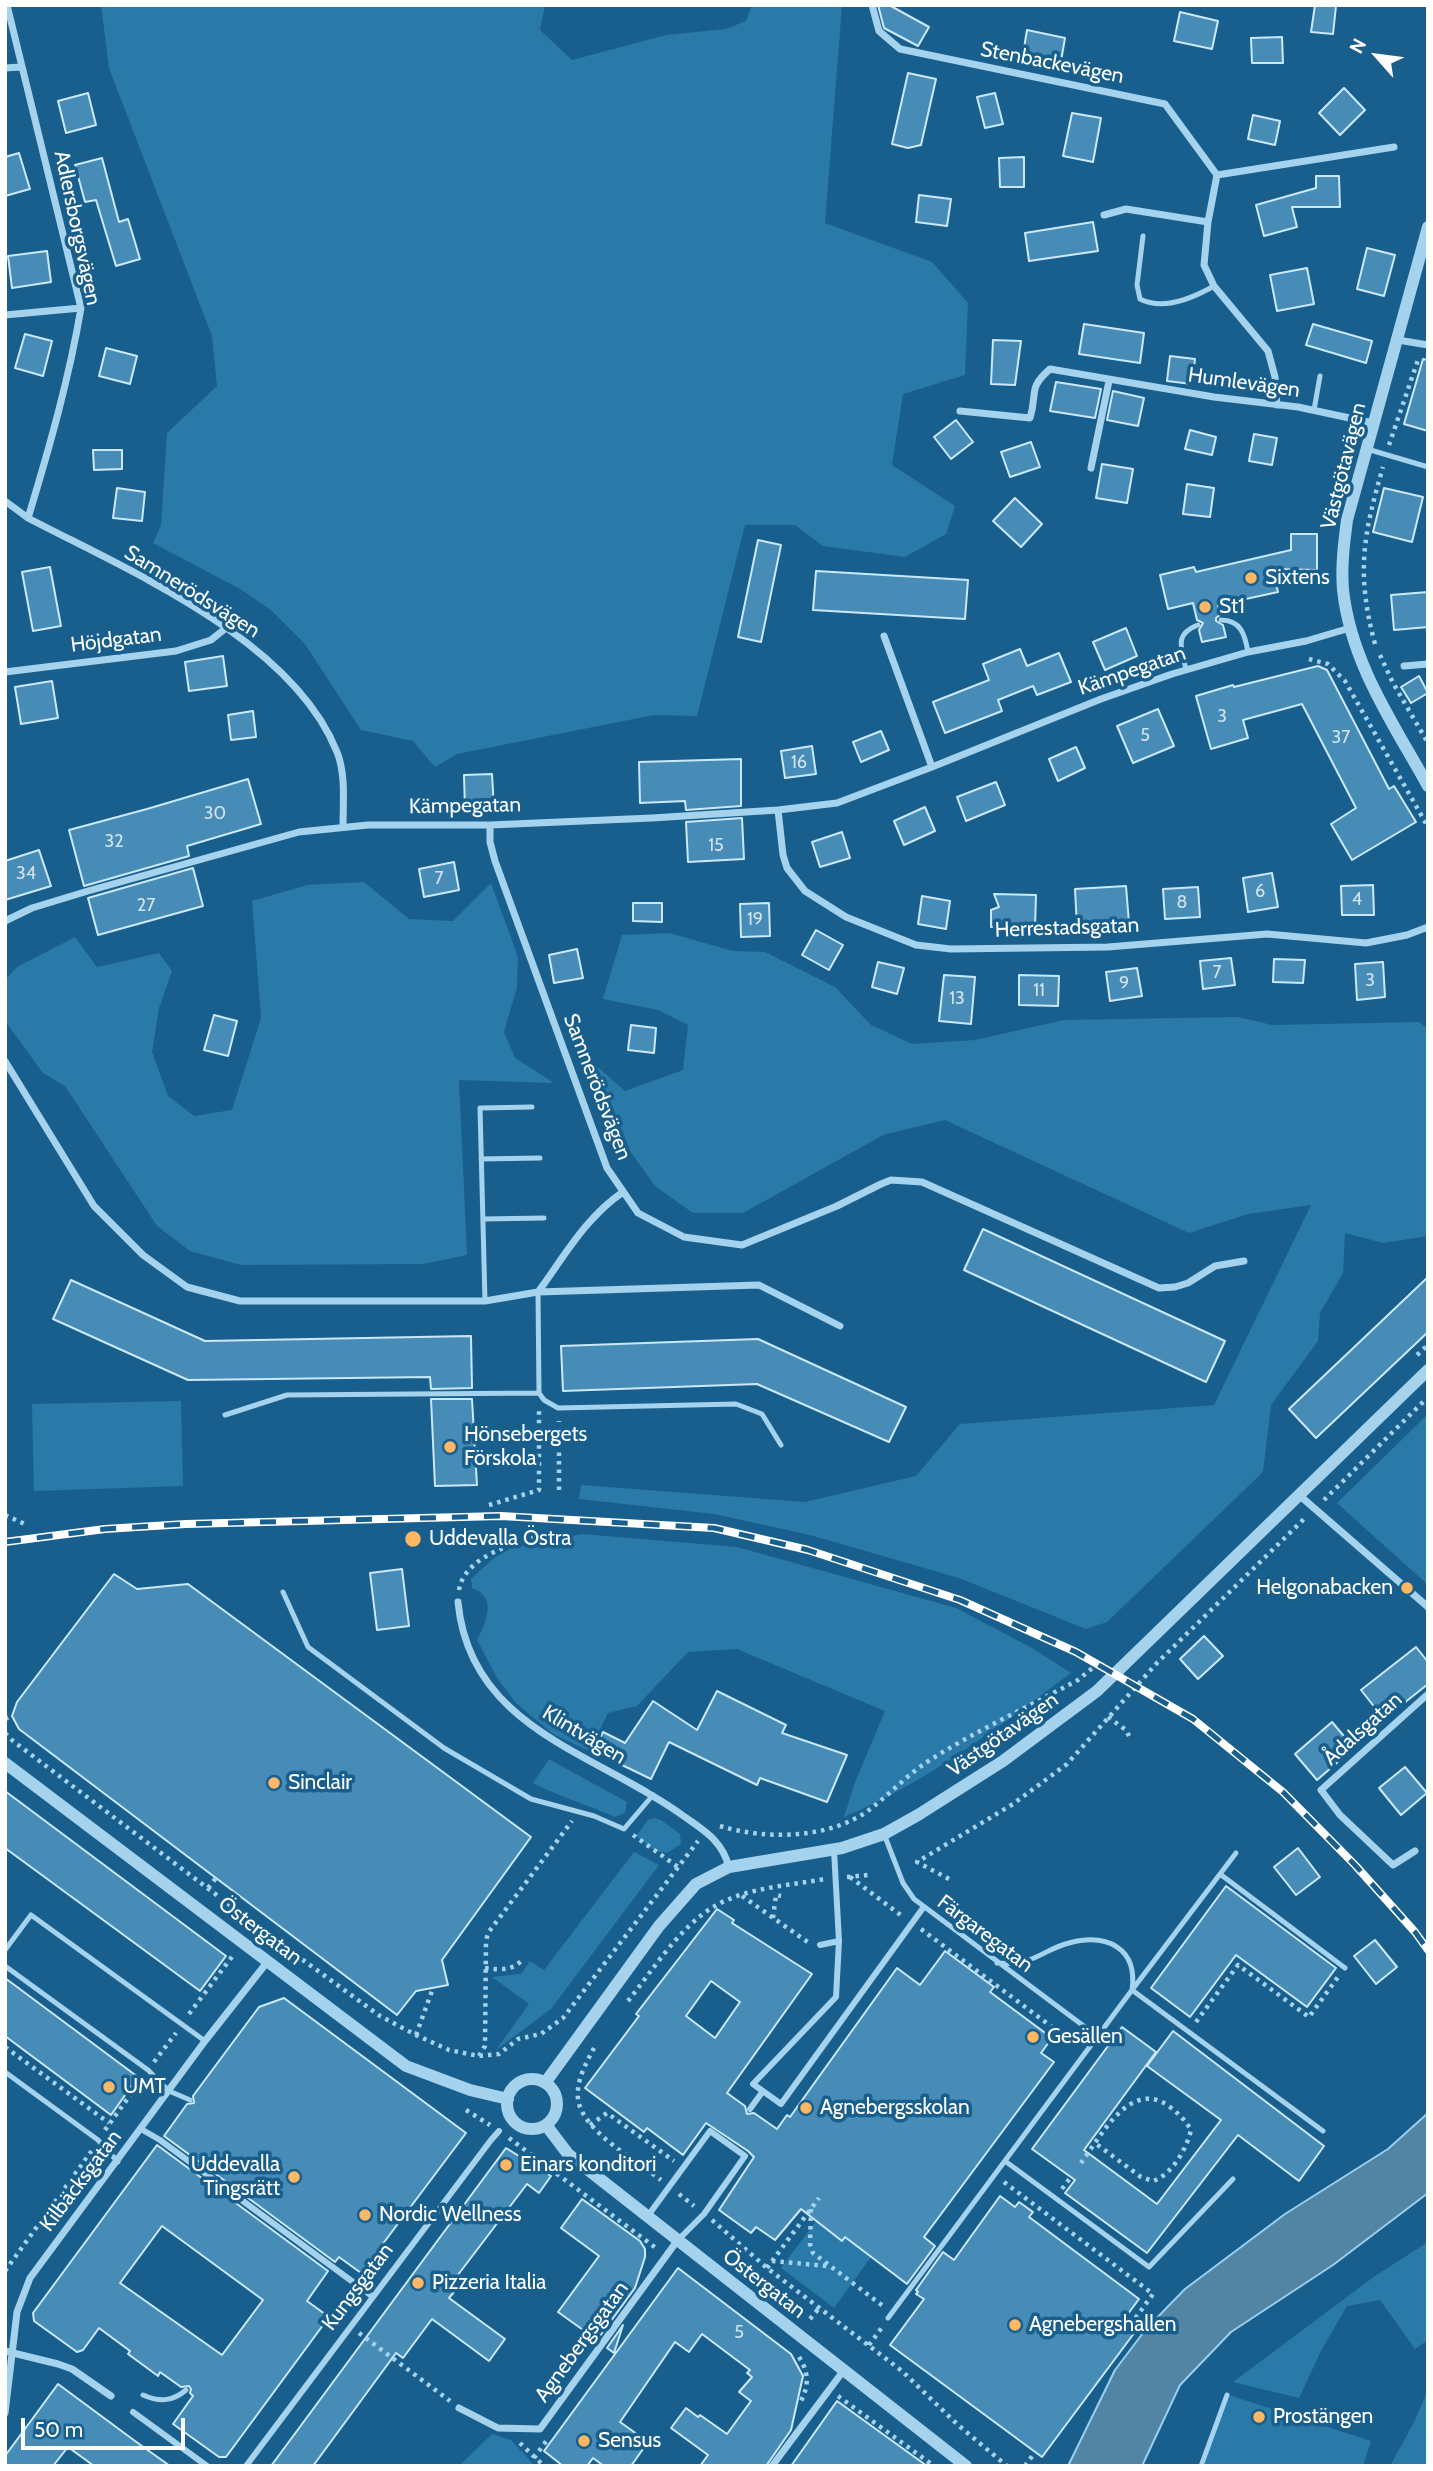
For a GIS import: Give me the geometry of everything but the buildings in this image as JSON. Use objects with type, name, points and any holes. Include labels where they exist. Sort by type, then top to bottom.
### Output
[{"type":"street","name":"Adlersborgsvägen","points":[[6,5],[81,308],[71,361],[44,466],[27,518]]},
{"type":"street","name":"Stenbackevägen","points":[[872,5],[879,31],[900,49],[1165,104],[1217,174]]},
{"type":"street","points":[[5,68],[21,66]]},
{"type":"street","points":[[1277,405],[1275,377],[1268,351],[1214,286],[1204,265],[1208,222],[1217,174],[1394,147]]},
{"type":"street","points":[[1104,215],[1126,209],[1208,222]]},
{"type":"street","name":"Västgötavägen","points":[[1428,227],[1347,520],[1342,561],[1343,590],[1350,628],[1364,672],[1428,786]]},
{"type":"street","points":[[5,315],[81,308]]},
{"type":"street","points":[[1398,340],[1426,345]]},
{"type":"street","name":"Humlevägen","points":[[960,411],[1030,418],[1033,389],[1051,369],[1109,381],[1314,410],[1373,423]]},
{"type":"street","points":[[1091,468],[1109,381]]},
{"type":"street","name":"Samnerödsvägen","points":[[5,501],[27,518],[148,582],[226,628],[272,664],[312,708],[338,754],[343,827]]},
{"type":"street","name":"Höjdgatan","points":[[5,672],[176,650],[211,640],[226,628]]},
{"type":"street","name":"Kämpegatan","points":[[5,921],[32,908],[299,832],[343,827],[490,825],[778,810],[837,803],[1101,699],[1186,669],[1350,628]]},
{"type":"street","points":[[884,636],[932,767]]},
{"type":"street","points":[[1405,666],[1428,664]]},
{"type":"street","name":"Herrestadsgatan","points":[[778,810],[787,868],[805,891],[846,917],[916,945],[951,949],[1108,947],[1267,934],[1366,943],[1428,928]]},
{"type":"street","name":"Samnerödsvägen","points":[[490,825],[490,842],[495,861],[607,1168],[638,1213],[684,1237],[742,1245],[837,1206],[891,1180],[906,1180],[922,1182],[1159,1288],[1188,1283],[1214,1266],[1244,1261]]},
{"type":"street","points":[[5,1061],[94,1206],[143,1255],[187,1287],[240,1301],[485,1301],[538,1292],[759,1285],[840,1326]]},
{"type":"street","points":[[538,1292],[581,1230],[611,1200],[623,1192]]},
{"type":"street","name":"Västgötavägen","points":[[545,2083],[659,1926],[696,1884],[729,1867],[834,1849],[884,1834],[1003,1760],[1097,1690],[1428,1370]]},
{"type":"street","points":[[1298,1494],[1428,1607]]},
{"type":"street","name":"Klintvägen","points":[[458,1602],[460,1624],[468,1650],[489,1685],[506,1704],[551,1740],[653,1795],[706,1832],[725,1851],[729,1867]]},
{"type":"street","name":"Ådalsgatan","points":[[1415,1851],[1393,1865],[1340,1815],[1321,1790],[1428,1694]]},
{"type":"street","name":"Östergatan","points":[[5,1763],[406,2066],[470,2090],[508,2099]]},
{"type":"street","points":[[834,1849],[839,1941],[836,1997],[753,2084],[781,2104],[923,1908]]},
{"type":"street","points":[[820,1945],[839,1941]]},
{"type":"street","name":"Kilbäcksgatan","points":[[5,2413],[9,2352],[17,2312],[30,2278],[205,2041],[268,1961]]},
{"type":"street","points":[[836,1997],[850,2009]]},
{"type":"street","points":[[538,2080],[545,2083],[556,2095],[557,2103],[556,2112],[546,2125],[530,2129],[515,2122],[510,2115],[508,2099],[516,2085],[523,2081],[538,2080]]},
{"type":"street","points":[[750,2109],[763,2091]]},
{"type":"street","name":"Östergatan","points":[[546,2125],[568,2154],[966,2466]]},
{"type":"street","points":[[141,2129],[160,2140],[372,2297]]},
{"type":"street","name":"Kungsgatan","points":[[246,2466],[499,2131]]},
{"type":"street","points":[[647,2217],[670,2187],[680,2166],[710,2131],[728,2141],[745,2156],[704,2214],[677,2241]]},
{"type":"street","name":"Agnebergsgatan","points":[[459,2408],[498,2428],[540,2429],[677,2241]]},
{"type":"street","points":[[9,2352],[72,2370],[111,2396]]},
{"type":"street","points":[[772,2466],[844,2370]]},
{"type":"street","points":[[133,2412],[208,2466]]},
{"type":"lane","points":[[1143,236],[1137,285],[1140,299],[1148,304],[1168,303],[1195,297],[1214,286]]},
{"type":"lane","points":[[1314,410],[1320,376]]},
{"type":"lane","points":[[1366,448],[1428,467]]},
{"type":"lane","points":[[1221,620],[1235,622],[1241,628],[1248,652]]},
{"type":"lane","points":[[1186,669],[1182,653],[1183,634],[1186,629],[1198,625]]},
{"type":"lane","points":[[485,1301],[480,1108],[532,1107]]},
{"type":"lane","points":[[481,1159],[540,1158]]},
{"type":"lane","points":[[483,1219],[544,1218]]},
{"type":"lane","points":[[538,1292],[539,1393],[544,1400],[558,1408],[736,1404],[762,1414],[781,1445]]},
{"type":"lane","points":[[225,1415],[287,1395],[539,1393]]},
{"type":"lane","points":[[283,1592],[308,1647],[444,1748],[517,1793],[624,1829],[653,1795]]},
{"type":"lane","name":"Färgaregatan","points":[[884,1834],[903,1883],[923,1908],[1097,2036]]},
{"type":"lane","points":[[890,2315],[1236,1853]]},
{"type":"lane","points":[[1220,1874],[1345,1968]]},
{"type":"lane","points":[[5,1950],[31,1914],[205,2041]]},
{"type":"lane","points":[[997,1963],[1012,1964],[1028,1960],[1070,1942],[1107,1942],[1126,1954],[1132,1964],[1132,1990]]},
{"type":"lane","points":[[5,1966],[148,2070],[169,2091],[190,2100]]},
{"type":"lane","points":[[1132,1990],[1323,2131]]},
{"type":"lane","points":[[5,2072],[96,2138],[118,2162]]},
{"type":"lane","points":[[1005,2161],[1149,2267],[1233,2179]]},
{"type":"lane","points":[[143,2395],[152,2399],[170,2400],[186,2390]]},
{"type":"lane","points":[[1201,2466],[1227,2395]]},
{"type":"path","points":[[1426,345],[1386,454],[1368,520],[1363,575],[1377,649],[1393,683],[1428,743]]},
{"type":"path","points":[[1309,659],[1328,664],[1345,681],[1428,827]]},
{"type":"path","points":[[1408,1364],[1428,1345]]},
{"type":"path","points":[[949,1879],[917,1861],[958,1839],[1045,1782],[1067,1763],[1157,1663],[1427,1400]]},
{"type":"path","points":[[489,1505],[539,1490],[538,1404],[546,1410]]},
{"type":"path","points":[[553,1416],[560,1422],[559,1490]]},
{"type":"path","points":[[5,1515],[27,1525]]},
{"type":"path","points":[[458,1602],[461,1578],[470,1567],[504,1548],[555,1531]]},
{"type":"path","points":[[5,1733],[380,2016],[449,2050],[479,2056],[499,2054],[518,2039],[541,2034],[563,2018],[713,1824],[766,1834],[809,1832],[838,1826],[855,1819],[925,1763],[1078,1680],[1097,1664]]},
{"type":"path","points":[[5,1719],[12,1716]]},
{"type":"path","points":[[1108,1717],[1126,1730],[1131,1740]]},
{"type":"path","points":[[479,2056],[485,2046],[488,1933],[573,1820],[575,1811]]},
{"type":"path","points":[[624,1829],[678,1867]]},
{"type":"path","points":[[626,2003],[673,1945],[715,1906],[769,1888],[868,1875]]},
{"type":"path","points":[[849,1877],[1086,2052]]},
{"type":"path","points":[[208,1888],[216,1878]]},
{"type":"path","points":[[773,1918],[776,1895],[781,1896]]},
{"type":"path","points":[[743,1896],[807,1942],[820,1945]]},
{"type":"path","points":[[5,2047],[109,2123],[234,1954]]},
{"type":"path","points":[[485,1968],[502,1970],[514,1967],[524,1958]]},
{"type":"path","points":[[1189,2032],[1238,1965],[1309,2017],[1345,1968]]},
{"type":"path","points":[[416,2035],[433,1988]]},
{"type":"path","points":[[598,2040],[580,2080],[578,2097],[582,2113],[590,2125],[902,2371],[958,2425],[1007,2466]]},
{"type":"path","points":[[1081,2163],[1095,2143],[1129,2104],[1149,2097],[1159,2099],[1185,2118],[1191,2130],[1188,2144],[1165,2175],[1153,2181],[1141,2177],[1095,2143]]},
{"type":"path","points":[[466,2110],[499,2131],[659,2250]]},
{"type":"path","points":[[590,2125],[607,2113],[680,2166]]},
{"type":"path","points":[[5,2271],[92,2151]]},
{"type":"path","points":[[995,2175],[1153,2294],[1129,2327]]},
{"type":"path","points":[[767,2267],[819,2198]]},
{"type":"path","points":[[811,2209],[810,2249],[816,2257],[890,2315],[869,2345]]},
{"type":"path","points":[[772,2261],[828,2266]]},
{"type":"path","points":[[810,2319],[820,2307]]},
{"type":"path","points":[[351,2326],[459,2408]]},
{"type":"path","points":[[795,2351],[806,2369],[808,2380],[798,2408]]},
{"type":"path","points":[[830,2406],[837,2395],[934,2466]]},
{"type":"path","points":[[1025,2466],[1035,2452]]},
{"type":"path","points":[[534,2458],[544,2466]]},
{"type":"shaded area","points":[[101,5],[545,5],[540,30],[572,60],[666,35],[726,29],[746,21],[752,5],[842,5],[825,223],[932,262],[968,303],[965,375],[903,394],[892,465],[955,506],[946,534],[905,557],[823,546],[795,525],[745,525],[697,716],[654,715],[457,754],[435,767],[413,741],[361,730],[305,644],[272,611],[242,590],[153,543],[161,525],[167,433],[217,386],[212,336],[109,68]]},
{"type":"shaded area","points":[[364,882],[409,919],[453,921],[491,883],[518,957],[517,987],[504,1032],[515,1058],[554,1083],[459,1080],[467,1255],[423,1264],[241,1265],[190,1251],[157,1226],[65,1086],[43,1073],[5,1021],[5,980],[17,967],[75,937],[97,967],[159,953],[172,971],[159,1008],[152,1052],[168,1096],[194,1116],[232,1110],[261,1018],[252,901],[307,885]]},
{"type":"shaded area","points":[[669,933],[733,951],[765,952],[835,987],[871,1025],[912,1044],[975,1040],[1064,1020],[1238,1017],[1272,1025],[1419,1022],[1428,1029],[1428,1236],[1383,1243],[1345,1233],[1343,1273],[1320,1313],[1318,1341],[1271,1405],[1263,1472],[1107,1622],[1086,1629],[959,1578],[810,1535],[714,1514],[579,1499],[581,1485],[805,1502],[916,1476],[960,1424],[1214,1405],[1311,1205],[1248,1214],[1189,1233],[945,1120],[883,1135],[743,1213],[693,1213],[655,1186],[630,1151],[613,1108],[585,1056],[625,1091],[683,1070],[688,1025],[658,1010],[603,999],[622,935]]},
{"type":"shaded area","points":[[181,1401],[183,1486],[34,1491],[32,1404]]},
{"type":"shaded area","points":[[1428,1414],[1428,1585],[1337,1503]]},
{"type":"shaded area","points":[[582,1534],[737,1547],[956,1608],[1032,1648],[1071,1673],[990,1733],[933,1770],[904,1788],[844,1817],[854,1785],[885,1711],[737,1649],[688,1652],[637,1706],[608,1713],[589,1751],[553,1734],[516,1703],[497,1678],[477,1640],[488,1611],[485,1598],[472,1588],[471,1579],[494,1558],[512,1548]]},
{"type":"shaded area","points":[[549,1759],[627,1802],[625,1813],[615,1817],[533,1783]]},
{"type":"shaded area","points":[[655,1818],[680,1834],[681,1844],[667,1853],[655,1851],[636,1836],[648,1820]]},
{"type":"shaded area","points":[[634,1852],[659,1865],[551,2009],[496,2050],[529,2004],[492,1977],[521,1974],[530,1961],[544,1970]]},
{"type":"shaded area","points":[[1428,2113],[1428,2193],[1333,2265],[1231,2332],[1180,2385],[1142,2466],[1068,2466],[1115,2370],[1146,2329],[1185,2289],[1285,2214],[1388,2149]]},
{"type":"shaded area","points":[[816,2221],[842,2240],[845,2237],[871,2257],[834,2308],[781,2268]]},
{"type":"shaded area","points":[[1428,2242],[1428,2340],[1415,2349],[1380,2300],[1347,2306],[1322,2349],[1299,2398],[1233,2382],[1375,2276]]},
{"type":"shaded area","points":[[1428,2390],[1428,2466],[1390,2466],[1414,2422]]},
{"type":"shaded area","name":"Prostängen","points":[[1226,2394],[1371,2441],[1363,2466],[1203,2466]]},
{"type":"shaded area","points":[[492,2434],[511,2440],[535,2466],[459,2466]]},
{"type":"railway","points":[[5,1542],[105,1529],[186,1524],[501,1516],[714,1528],[808,1550],[960,1600],[1076,1652],[1193,1719],[1283,1792],[1355,1865],[1428,1950]]},
{"type":"place","name":"Sixtens","points":[[1251,578]]},
{"type":"place","name":"St1","points":[[1205,607]]},
{"type":"place","name":"Hönsebergets Förskola","points":[[450,1447]]},
{"type":"place","name":"Uddevalla Östra","points":[[413,1539]]},
{"type":"place","name":"Helgonabacken","points":[[1407,1588]]},
{"type":"place","name":"Sinclair","points":[[274,1783]]},
{"type":"place","name":"Gesällen","points":[[1033,2037]]},
{"type":"place","name":"UMT","points":[[109,2087]]},
{"type":"place","name":"Agnebergsskolan","points":[[806,2108]]},
{"type":"place","name":"Einars konditori","points":[[506,2165]]},
{"type":"place","name":"Uddevalla Tingsrätt","points":[[294,2177]]},
{"type":"place","name":"Nordic Wellness","points":[[365,2215]]},
{"type":"place","name":"Pizzeria Italia","points":[[418,2283]]},
{"type":"place","name":"Agnebergshallen","points":[[1015,2325]]},
{"type":"place","name":"Prostängen","points":[[1259,2417]]},
{"type":"place","name":"Sensus","points":[[584,2441]]}]
